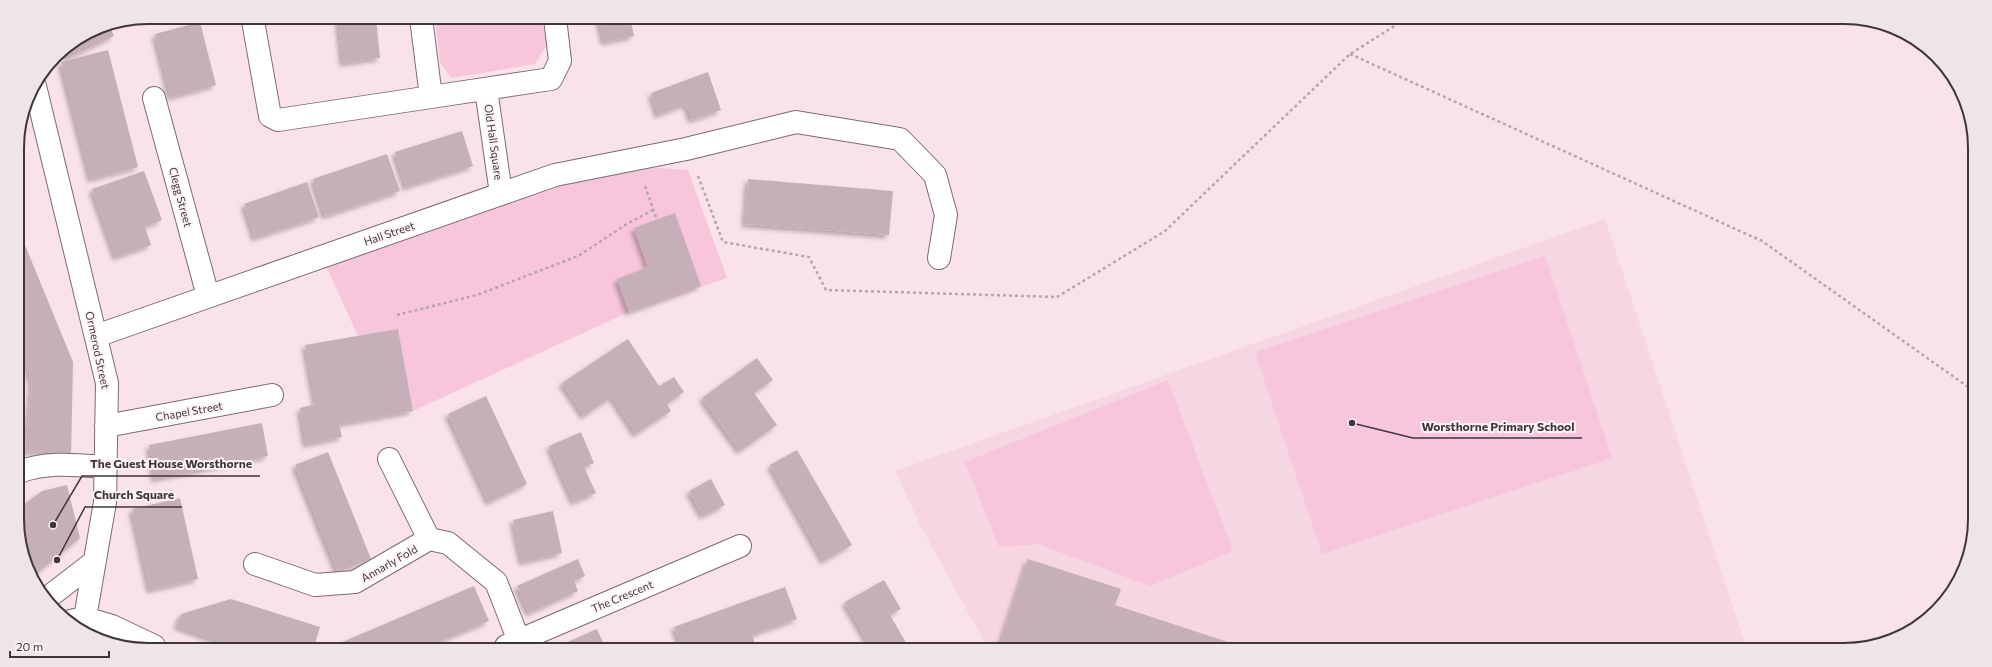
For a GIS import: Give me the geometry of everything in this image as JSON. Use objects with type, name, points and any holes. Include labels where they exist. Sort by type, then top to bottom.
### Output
[{"type":"street","name":"Old Hall Square","points":[[254,24],[270,116],[278,120],[550,79],[560,61],[556,24]]},
{"type":"street","points":[[422,24],[431,97]]},
{"type":"street","name":"Old Hall Square","points":[[486,89],[501,194]]},
{"type":"street","name":"Ormerod Street","points":[[37,93],[107,383],[105,502],[94,562],[78,621]]},
{"type":"street","name":"Clegg Street","points":[[154,98],[208,296]]},
{"type":"street","name":"Hall Street","points":[[96,336],[555,175],[686,149],[796,122],[900,139],[935,175],[946,215],[939,258]]},
{"type":"street","name":"Chapel Street","points":[[106,426],[272,396]]},
{"type":"street","name":"Annarly Fold","points":[[389,459],[429,539]]},
{"type":"street","points":[[24,470],[29,468],[64,465],[106,467]]},
{"type":"street","name":"Annarly Fold","points":[[255,564],[315,585],[356,582],[429,539],[448,543],[496,582],[512,643]]},
{"type":"street","name":"The Crescent","points":[[514,643],[740,546]]},
{"type":"street","points":[[50,596],[94,562]]},
{"type":"street","points":[[82,623],[112,626],[148,643]]},
{"type":"path","points":[[696,171],[723,242],[809,257],[826,290],[1057,297],[1165,231],[1350,54],[1398,24]]},
{"type":"path","points":[[1350,54],[1762,241],[1968,387]]},
{"type":"path","points":[[636,159],[657,220]]},
{"type":"path","points":[[397,315],[477,295],[578,256],[627,224],[653,210]]},
{"type":"shaded area","points":[[436,24],[544,24],[546,46],[535,64],[451,78],[440,62]]},
{"type":"shaded area","points":[[641,167],[688,170],[727,278],[629,312],[413,411],[398,329],[358,336],[326,266],[552,187]]},
{"type":"shaded area","points":[[1605,219],[1745,643],[985,643],[921,527],[895,471]]},
{"type":"shaded area","points":[[1545,256],[1612,458],[1322,554],[1255,352]]},
{"type":"shaded area","points":[[1168,380],[1233,551],[1150,586],[1038,544],[999,547],[965,462]]},
{"type":"building","points":[[192,24],[201,24],[216,85],[171,97],[155,34]]},
{"type":"building","points":[[339,24],[377,24],[380,58],[343,63]]},
{"type":"building","points":[[600,24],[631,24],[634,36],[604,42]]},
{"type":"building","points":[[111,30],[114,36],[68,58],[66,55],[79,45],[100,33]]},
{"type":"building","points":[[108,50],[138,167],[91,179],[61,62]]},
{"type":"building","points":[[708,72],[721,110],[692,120],[686,104],[658,115],[651,93]]},
{"type":"building","points":[[462,131],[473,166],[406,187],[395,152]]},
{"type":"building","points":[[387,154],[400,191],[325,216],[313,179]]},
{"type":"building","points":[[144,171],[162,220],[145,227],[151,245],[116,257],[92,189]]},
{"type":"building","points":[[748,179],[893,191],[889,235],[745,224]]},
{"type":"building","points":[[307,182],[319,217],[255,238],[244,204]]},
{"type":"building","points":[[675,213],[701,286],[629,312],[617,279],[648,267],[634,228]]},
{"type":"building","points":[[24,243],[73,362],[71,453],[25,451],[32,384],[24,355]]},
{"type":"building","points":[[398,329],[413,411],[339,424],[342,437],[306,444],[300,408],[316,404],[305,345]]},
{"type":"building","points":[[628,339],[659,386],[674,377],[684,392],[667,404],[671,411],[636,434],[612,397],[584,416],[562,383]]},
{"type":"building","points":[[757,358],[773,380],[754,393],[777,425],[740,451],[702,398]]},
{"type":"building","points":[[486,396],[527,484],[489,502],[448,414]]},
{"type":"building","points":[[262,423],[268,456],[155,479],[149,445]]},
{"type":"building","points":[[581,432],[594,463],[584,467],[596,493],[574,502],[549,446]]},
{"type":"building","points":[[797,450],[852,545],[824,561],[770,465]]},
{"type":"building","points":[[328,452],[371,559],[338,572],[295,465]]},
{"type":"building","points":[[711,479],[725,505],[703,516],[689,491]]},
{"type":"building","points":[[67,485],[80,538],[37,574],[26,543],[24,504],[42,491]]},
{"type":"building","points":[[180,498],[198,579],[150,590],[132,509]]},
{"type":"building","points":[[553,511],[562,553],[522,562],[513,520]]},
{"type":"building","points":[[578,559],[585,576],[574,581],[578,591],[529,613],[517,586]]},
{"type":"building","points":[[1028,559],[1121,589],[1115,605],[1231,643],[1001,643]]},
{"type":"building","points":[[884,580],[901,609],[890,615],[906,643],[869,643],[845,602]]},
{"type":"building","points":[[474,586],[489,621],[436,643],[340,643]]},
{"type":"building","points":[[785,587],[797,619],[752,635],[755,643],[680,643],[674,627]]},
{"type":"building","points":[[231,599],[320,627],[315,643],[224,643],[177,626],[181,614]]},
{"type":"building","points":[[597,629],[603,643],[565,643]]},
{"type":"place","name":"Worsthorne Primary School","points":[[1352,423]]},
{"type":"place","name":"The Guest House Worsthorne","points":[[53,525]]},
{"type":"place","name":"Church Square","points":[[57,560]]}]
